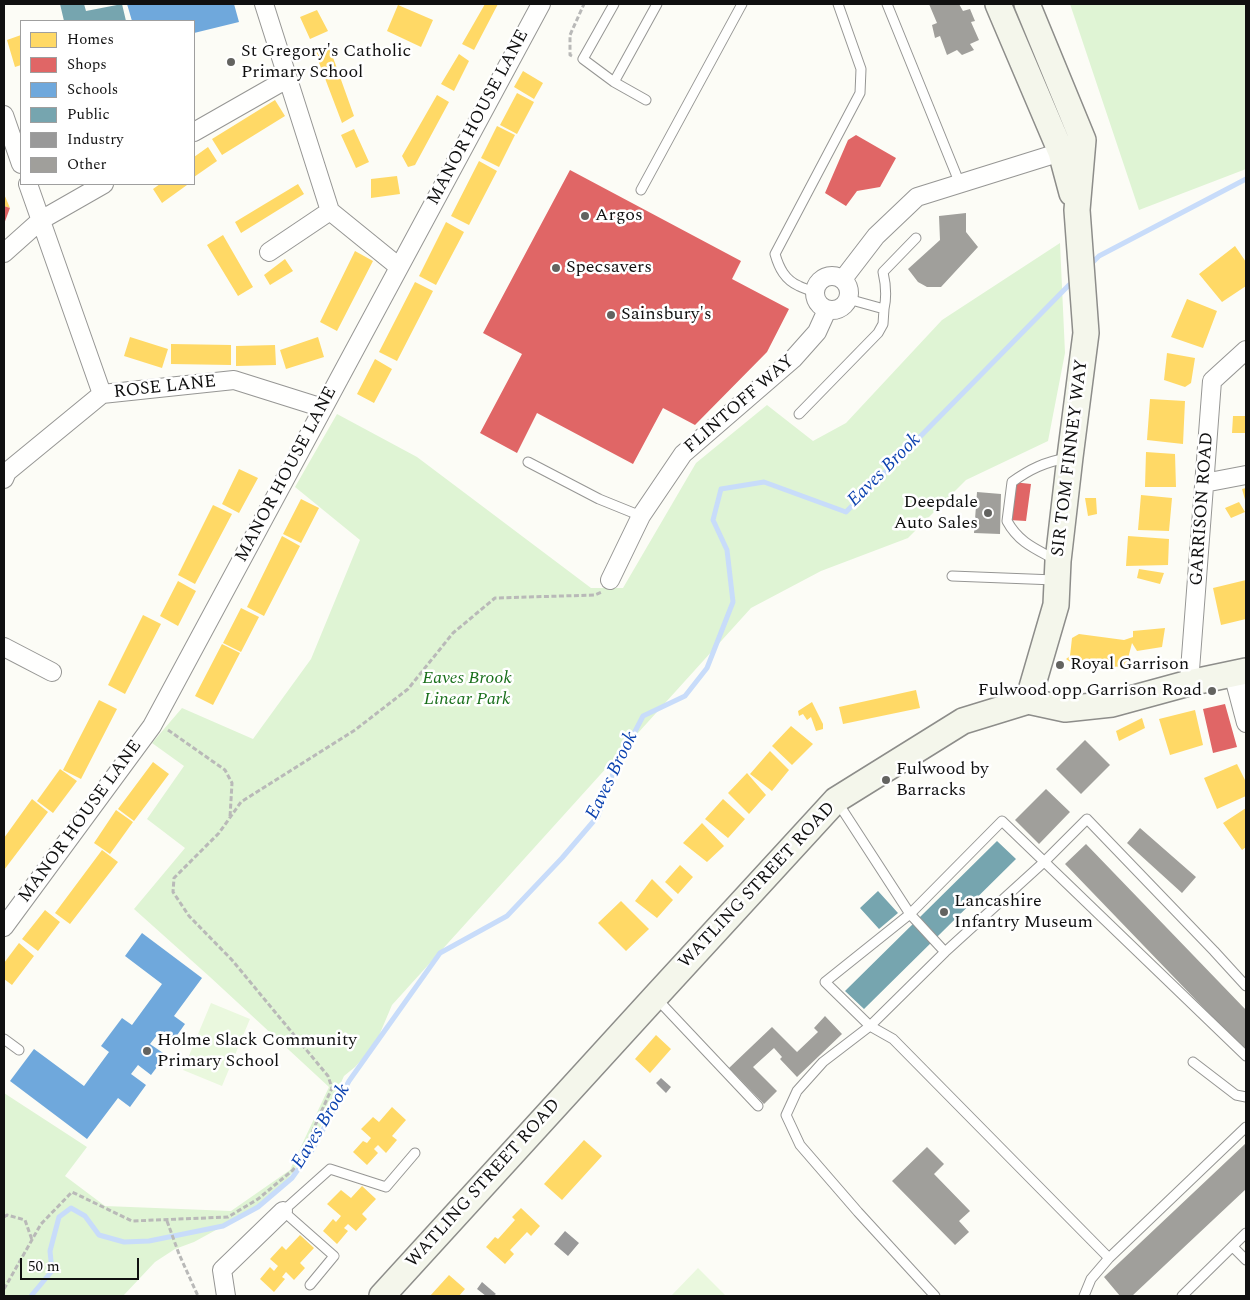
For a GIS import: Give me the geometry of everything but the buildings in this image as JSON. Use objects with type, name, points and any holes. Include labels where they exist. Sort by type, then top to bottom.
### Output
[{"type":"main road","name":"SIR TOM FINNEY WAY","points":[[998,4],[1061,152],[1076,210],[1086,333],[1070,457],[1056,605],[1028,701]]},
{"type":"main road","name":"SIR TOM FINNEY WAY","points":[[1028,4],[1083,140],[1076,210]]},
{"type":"main road","name":"WATLING STREET ROAD","points":[[382,1296],[836,800],[963,721],[1028,701],[1065,709],[1112,704],[1189,683],[1240,672]]},
{"type":"street","points":[[264,4],[330,210],[399,267]]},
{"type":"street","name":"MANOR HOUSE LANE","points":[[4,927],[152,726],[540,4]]},
{"type":"street","points":[[195,131],[288,78]]},
{"type":"street","points":[[4,115],[20,161]]},
{"type":"street","points":[[843,279],[876,236],[917,198],[1061,152],[1083,140]]},
{"type":"street","points":[[28,185],[102,394]]},
{"type":"street","points":[[4,253],[41,220],[102,185]]},
{"type":"street","points":[[269,252],[330,210]]},
{"type":"street","points":[[827,276],[837,276],[843,279],[850,292],[845,304],[838,309],[827,310],[820,305],[814,293],[817,284],[827,276]]},
{"type":"street","name":"FLINTOFF WAY","points":[[610,580],[641,516],[683,454],[793,359],[817,332],[827,310]]},
{"type":"street","name":"GARRISON ROAD","points":[[1189,683],[1212,381],[1246,350]]},
{"type":"street","name":"ROSE LANE","points":[[4,479],[7,472],[102,394],[234,380],[323,408]]},
{"type":"street","points":[[1204,483],[1246,476]]},
{"type":"street","points":[[4,646],[52,672]]},
{"type":"street","points":[[1240,672],[1246,723]]},
{"type":"street","points":[[226,1296],[222,1270],[283,1211]]},
{"type":"lane","points":[[614,4],[583,60],[614,82],[646,100]]},
{"type":"lane","points":[[614,82],[657,4]]},
{"type":"lane","points":[[642,190],[742,4]]},
{"type":"lane","points":[[814,293],[811,290],[797,286],[788,278],[779,268],[775,254],[860,93],[861,69],[838,4]]},
{"type":"lane","points":[[887,4],[960,184]]},
{"type":"lane","points":[[799,414],[878,333],[883,324],[886,298],[884,272],[916,238]]},
{"type":"lane","points":[[848,299],[884,309]]},
{"type":"lane","points":[[1058,570],[1023,542],[1007,521],[1012,482],[1032,468],[1070,457]]},
{"type":"lane","points":[[528,462],[599,499],[641,516]]},
{"type":"lane","points":[[952,576],[1058,570]]},
{"type":"lane","points":[[836,800],[910,914],[945,952]]},
{"type":"lane","points":[[935,1296],[800,1145],[786,1115],[797,1091],[823,1062],[870,1026],[945,952],[1044,862],[1087,819],[1246,986]]},
{"type":"lane","points":[[1109,1258],[893,1039],[870,1026],[825,982],[910,914],[1002,821],[1246,1056]]},
{"type":"lane","points":[[656,996],[758,1106]]},
{"type":"lane","points":[[4,1039],[19,1050]]},
{"type":"lane","points":[[1193,1062],[1236,1095],[1246,1097]]},
{"type":"lane","points":[[1084,1296],[1091,1279],[1109,1258],[1246,1127]]},
{"type":"lane","points":[[310,1285],[334,1256],[283,1211],[330,1169],[386,1187],[415,1153]]},
{"type":"lane","points":[[1182,1296],[1246,1233]]},
{"type":"lane","points":[[1233,1246],[1246,1260]]},
{"type":"path","points":[[583,60],[570,55],[570,35],[584,4]]},
{"type":"path","points":[[4,1289],[41,1224],[72,1192],[132,1221],[228,1217],[258,1199],[293,1170],[300,1159],[332,1088],[328,1076],[232,960],[189,916],[173,892],[174,878],[219,833],[241,802],[355,730],[408,689],[453,633],[496,598],[595,595],[608,589],[610,580]]},
{"type":"path","points":[[152,726],[167,729],[225,770],[232,784],[230,817]]},
{"type":"path","points":[[4,1217],[7,1215],[25,1220],[32,1240]]},
{"type":"path","points":[[167,1220],[198,1296]]},
{"type":"green space","points":[[1070,4],[1246,4],[1246,169],[1139,210]]},
{"type":"green space","name":"Eaves Brook Linear Park","points":[[1060,243],[1065,353],[1048,441],[966,480],[908,538],[821,571],[751,608],[392,1005],[375,1045],[344,1076],[315,1139],[286,1182],[258,1207],[194,1242],[175,1249],[155,1262],[123,1296],[4,1296],[4,1093],[87,1147],[65,1176],[105,1206],[231,1211],[290,1170],[329,1087],[134,909],[185,848],[147,819],[184,766],[152,743],[182,708],[253,739],[311,659],[360,540],[295,487],[337,414],[417,457],[591,588],[623,588],[696,463],[767,405],[813,441],[846,423],[942,320]]},
{"type":"green space","points":[[211,1003],[250,1019],[222,1086],[183,1070]]},
{"type":"green space","points":[[698,1268],[726,1296],[671,1296]]},
{"type":"waterway","name":"Eaves Brook","points":[[1094,261],[1099,256],[1246,179]]},
{"type":"waterway","name":"Eaves Brook","points":[[31,1296],[52,1271],[50,1251],[59,1217],[71,1208],[85,1216],[99,1235],[124,1242],[149,1241],[223,1226],[258,1207],[292,1178],[312,1150],[349,1081],[440,953],[507,916],[562,858],[598,816],[612,776],[643,716],[685,696],[707,668],[733,602],[727,550],[713,520],[721,489],[764,482],[846,512],[1069,285]]},
{"type":"place","name":"St Gregory's Catholic Primary School","points":[[231,62]]},
{"type":"place","name":"Argos","points":[[585,216]]},
{"type":"place","name":"Specsavers","points":[[556,268]]},
{"type":"place","name":"Sainsbury's","points":[[611,315]]},
{"type":"place","name":"Deepdale Auto Sales","points":[[988,513]]},
{"type":"place","name":"Royal Garrison","points":[[1060,665]]},
{"type":"place","name":"Fulwood opp Garrison Road","points":[[1212,691]]},
{"type":"place","name":"Fulwood by Barracks","points":[[886,780]]},
{"type":"place","name":"Lancashire Infantry Museum","points":[[944,912]]},
{"type":"place","name":"Holme Slack Community Primary School","points":[[147,1051]]}]
